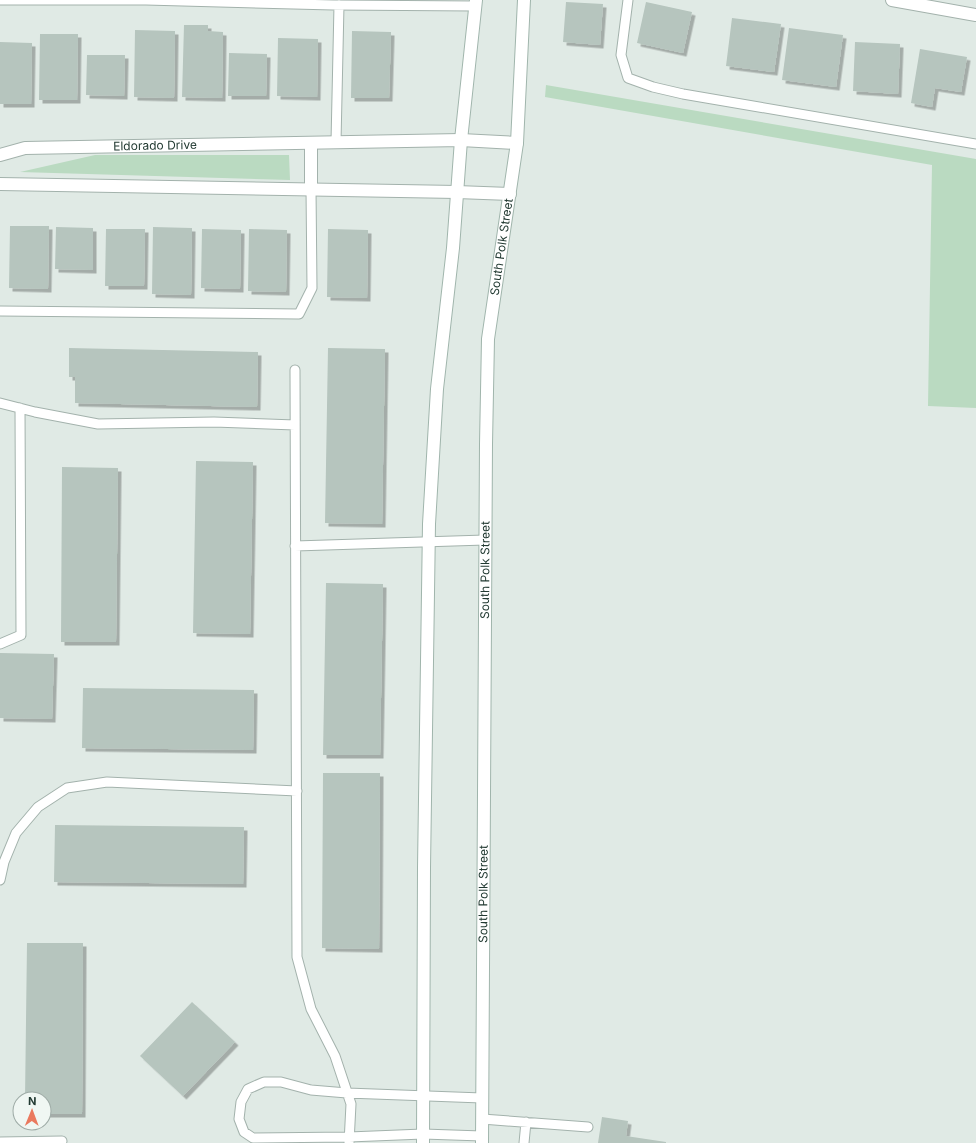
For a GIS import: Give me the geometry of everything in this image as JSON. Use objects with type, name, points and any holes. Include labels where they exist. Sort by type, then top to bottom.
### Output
[{"type":"main road","name":"South Polk Street","points":[[482,1139],[485,540],[488,339],[517,143],[524,0]]},
{"type":"main road","points":[[892,0],[976,15]]},
{"type":"main road","points":[[423,1139],[424,868],[429,541],[437,389],[453,248],[461,140],[475,3]]},
{"type":"main road","name":"Eldorado Drive","points":[[0,154],[25,148],[461,140],[517,143]]},
{"type":"main road","points":[[311,143],[311,189]]},
{"type":"main road","points":[[0,184],[510,194]]},
{"type":"lane","points":[[0,0],[146,0],[339,5],[475,3]]},
{"type":"lane","points":[[628,0],[621,55],[628,78],[653,87],[683,94],[976,144]]},
{"type":"lane","points":[[336,142],[339,5]]},
{"type":"lane","points":[[0,311],[299,314],[312,288],[311,189]]},
{"type":"lane","points":[[295,370],[298,957],[311,1009],[335,1056],[347,1093],[350,1104],[349,1140]]},
{"type":"lane","points":[[0,403],[35,412],[98,424],[214,422],[295,425]]},
{"type":"lane","points":[[0,644],[21,635],[20,408]]},
{"type":"lane","points":[[295,546],[485,540]]},
{"type":"lane","points":[[0,880],[4,862],[16,833],[38,807],[67,788],[107,782],[297,791]]},
{"type":"lane","points":[[482,1098],[347,1093],[311,1090],[281,1082],[264,1082],[248,1089],[240,1102],[239,1119],[244,1132],[253,1138],[349,1140],[482,1139]]},
{"type":"lane","points":[[482,1119],[588,1127]]},
{"type":"lane","points":[[524,1143],[526,1122]]},
{"type":"lane","points":[[0,1142],[62,1141]]},
{"type":"green space","points":[[546,85],[976,159],[976,408],[928,406],[932,165],[545,97]]},
{"type":"green space","points":[[95,155],[289,155],[290,180],[20,172]]},
{"type":"building","points":[[566,2],[603,4],[600,45],[563,42]]},
{"type":"building","points":[[646,2],[692,12],[683,53],[637,43]]},
{"type":"building","points":[[732,18],[781,24],[774,72],[726,66]]},
{"type":"building","points":[[184,25],[208,25],[208,31],[223,32],[222,98],[182,97]]},
{"type":"building","points":[[789,28],[843,35],[836,87],[782,80]]},
{"type":"building","points":[[135,30],[175,31],[174,98],[134,97]]},
{"type":"building","points":[[352,31],[391,32],[389,98],[351,98]]},
{"type":"building","points":[[40,34],[78,34],[77,100],[39,100]]},
{"type":"building","points":[[278,38],[318,39],[317,97],[277,96]]},
{"type":"building","points":[[0,42],[32,43],[31,104],[0,104]]},
{"type":"building","points":[[855,42],[900,44],[898,94],[853,91]]},
{"type":"building","points":[[920,49],[967,57],[961,92],[935,88],[932,107],[911,103]]},
{"type":"building","points":[[229,53],[267,54],[266,96],[228,96]]},
{"type":"building","points":[[87,55],[125,55],[124,96],[86,95]]},
{"type":"building","points":[[10,226],[49,226],[48,289],[9,288]]},
{"type":"building","points":[[56,227],[93,228],[93,270],[55,269]]},
{"type":"building","points":[[153,227],[192,228],[191,295],[152,294]]},
{"type":"building","points":[[106,229],[145,229],[144,286],[105,286]]},
{"type":"building","points":[[202,229],[241,230],[240,289],[201,288]]},
{"type":"building","points":[[249,229],[287,230],[286,292],[248,291]]},
{"type":"building","points":[[328,229],[368,230],[367,298],[327,297]]},
{"type":"building","points":[[69,348],[258,352],[257,407],[75,403],[75,377],[69,377]]},
{"type":"building","points":[[328,348],[385,349],[382,524],[325,523]]},
{"type":"building","points":[[196,461],[253,462],[250,634],[193,633]]},
{"type":"building","points":[[62,467],[118,468],[116,642],[61,642]]},
{"type":"building","points":[[326,583],[383,584],[380,755],[323,755]]},
{"type":"building","points":[[0,653],[54,654],[52,719],[0,718]]},
{"type":"building","points":[[83,688],[254,690],[253,750],[82,748]]},
{"type":"building","points":[[323,773],[380,773],[379,949],[322,948]]},
{"type":"building","points":[[55,825],[244,827],[243,884],[54,882]]},
{"type":"building","points":[[27,943],[83,943],[82,1114],[52,1114],[52,1091],[25,1091]]},
{"type":"building","points":[[192,1002],[235,1042],[183,1096],[140,1056]]},
{"type":"building","points":[[602,1117],[628,1121],[626,1136],[666,1143],[598,1143]]}]
